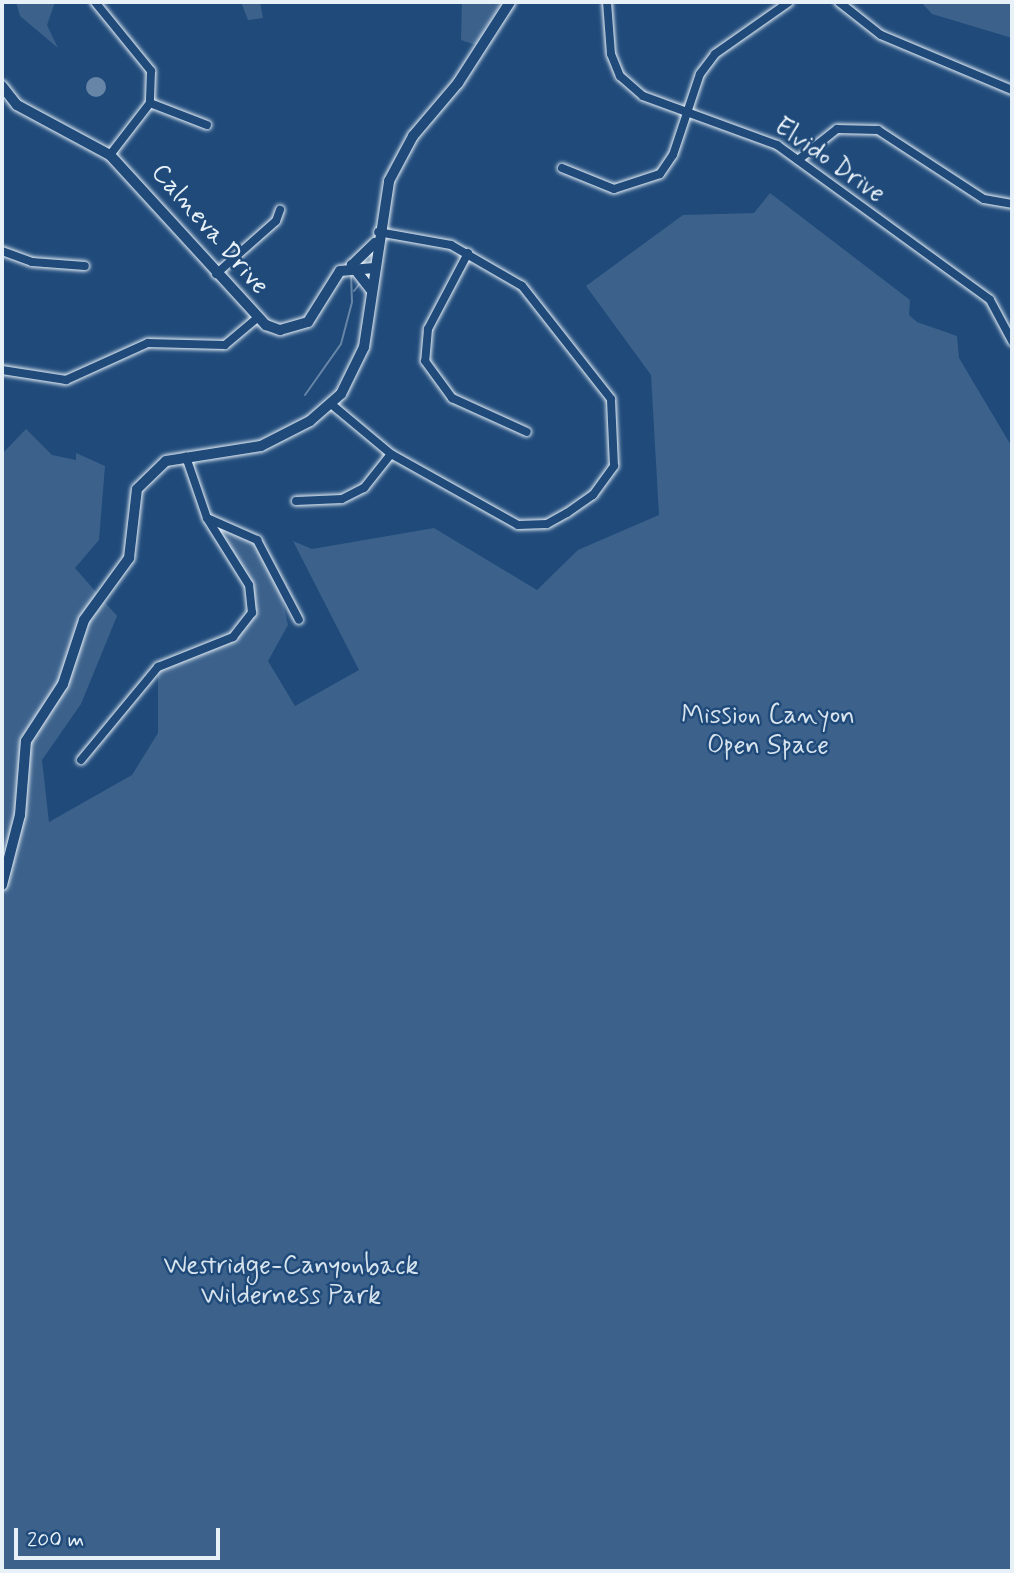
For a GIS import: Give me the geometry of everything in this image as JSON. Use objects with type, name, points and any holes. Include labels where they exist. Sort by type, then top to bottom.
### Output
[{"type":"main road","points":[[2,885],[11,864],[31,730],[63,684],[84,620],[130,558],[137,489],[155,468],[186,457],[246,453],[331,404],[364,347],[377,237],[388,181],[413,136],[458,83],[510,2]]},
{"type":"main road","name":"Calneva Drive","points":[[2,86],[17,105],[110,155],[256,319],[280,330],[308,322],[340,271],[352,265],[377,237]]},
{"type":"main road","points":[[352,265],[374,268]]},
{"type":"main road","points":[[352,265],[372,291]]},
{"type":"street","points":[[95,2],[146,59],[149,103],[110,155]]},
{"type":"street","name":"Elvido Drive","points":[[607,2],[607,34],[620,76],[643,96],[759,136],[798,160],[941,270],[990,300],[1012,341]]},
{"type":"street","points":[[562,168],[614,189],[640,184],[660,174],[673,155],[686,113],[715,54],[789,2]]},
{"type":"street","points":[[839,2],[881,35],[1012,90]]},
{"type":"street","points":[[149,103],[207,125]]},
{"type":"street","points":[[798,160],[836,129],[878,130],[984,199],[1012,204]]},
{"type":"street","points":[[216,274],[276,221],[280,210]]},
{"type":"street","points":[[331,404],[391,454],[499,518],[532,527],[593,495],[614,466],[611,399],[598,376],[522,286],[468,253],[427,238],[377,237]]},
{"type":"street","points":[[2,251],[32,262],[85,266]]},
{"type":"street","points":[[468,253],[428,329],[425,361],[452,398],[527,432]]},
{"type":"street","points":[[2,370],[66,380],[148,343],[225,345],[256,319]]},
{"type":"street","points":[[296,501],[342,499],[364,488],[391,454]]},
{"type":"street","points":[[81,760],[158,667],[233,637],[252,613],[249,585],[207,518],[186,457]]},
{"type":"street","points":[[207,518],[257,540],[299,620]]},
{"type":"green space","points":[[16,2],[55,2],[47,25],[58,48],[20,16]]},
{"type":"green space","points":[[241,2],[260,2],[263,18],[248,20]]},
{"type":"green space","points":[[462,2],[502,2],[476,45],[461,40]]},
{"type":"green space","points":[[921,2],[1012,2],[1012,38],[932,14]]},
{"type":"green space","points":[[770,193],[910,300],[909,315],[917,322],[957,336],[959,358],[1012,447],[1012,1571],[2,1571],[2,454],[26,429],[52,455],[76,460],[76,453],[105,466],[99,540],[75,568],[117,616],[81,704],[42,760],[49,822],[132,775],[158,733],[158,667],[193,658],[245,626],[253,600],[207,518],[257,540],[276,570],[288,625],[268,661],[295,706],[359,670],[293,541],[312,549],[434,528],[537,590],[578,550],[659,515],[651,375],[586,286],[683,215],[754,213]]},
{"type":"shaded area","points":[[92,77],[100,77],[106,87],[100,97],[92,97],[86,91],[86,83]]},
{"type":"waterway","points":[[305,395],[341,344],[352,302],[351,275]]},
{"type":"waterway","points":[[354,291],[361,282]]},
{"type":"park label","name":"Mission Canyon Open Space","points":[[768,732]]},
{"type":"park label","name":"Westridge-Canyonback Wilderness Park","points":[[291,1282]]}]
